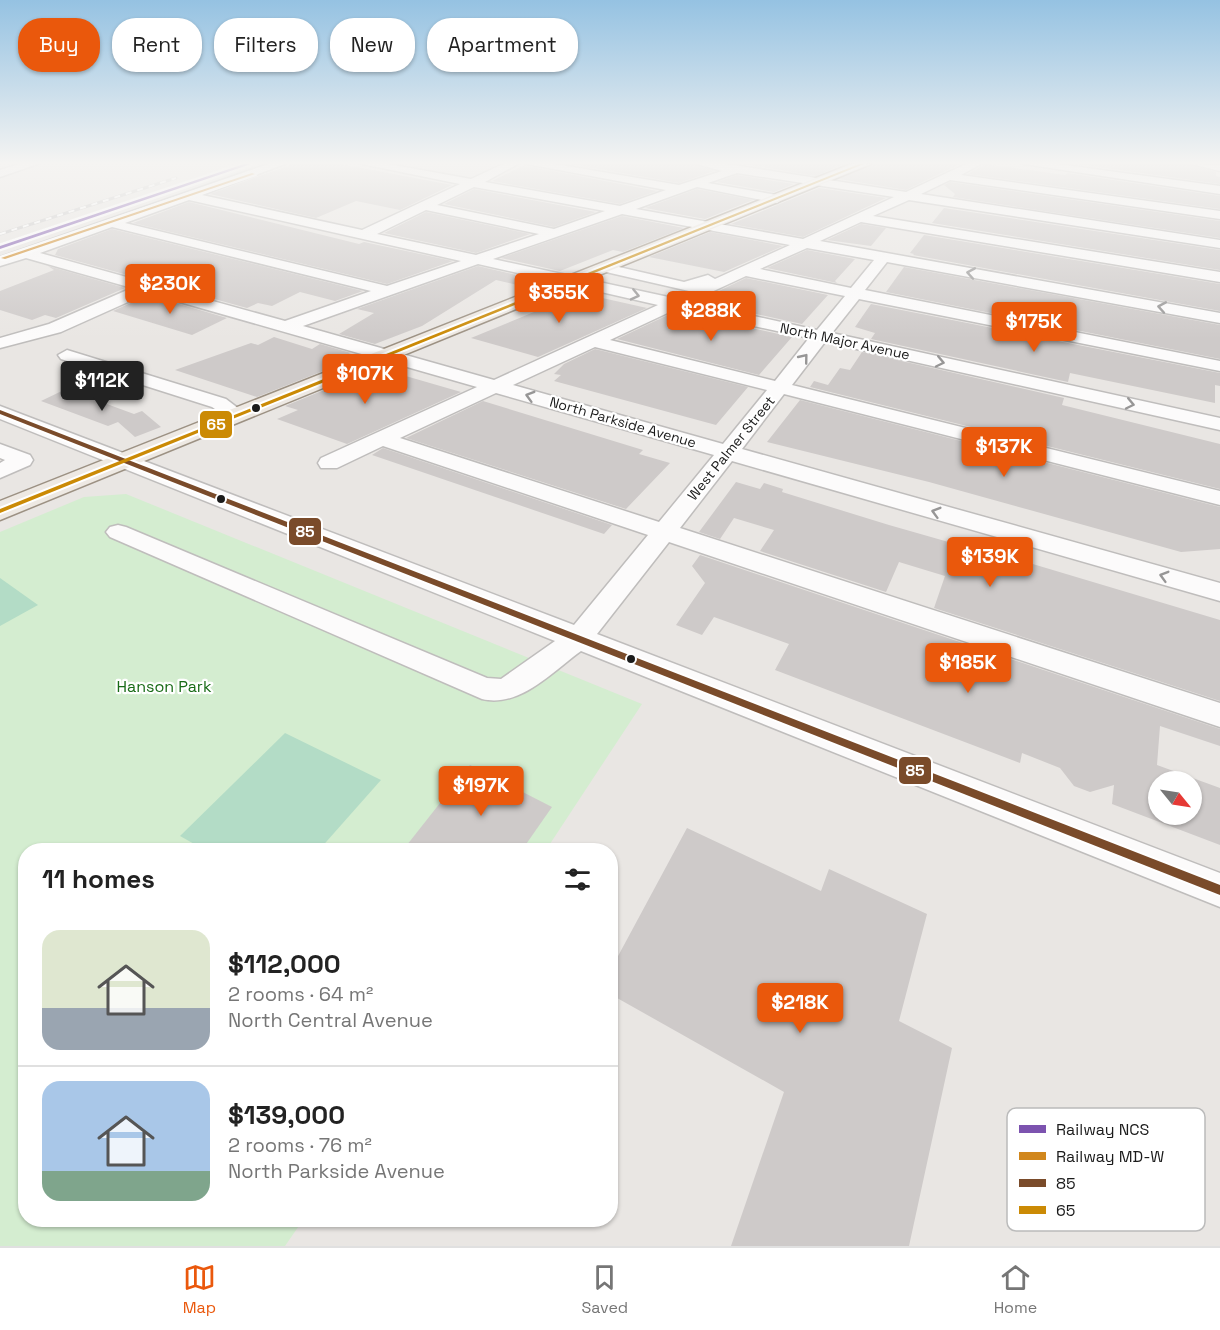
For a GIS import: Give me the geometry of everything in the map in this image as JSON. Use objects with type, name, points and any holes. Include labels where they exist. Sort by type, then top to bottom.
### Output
[{"type":"main road","points":[[0,511],[720,222]]},
{"type":"street","name":"North Major Avenue","points":[[306,222],[1220,424]]},
{"type":"street","points":[[363,235],[390,222]]},
{"type":"street","points":[[502,222],[555,233]]},
{"type":"street","points":[[287,326],[586,222]]},
{"type":"street","points":[[688,222],[1220,318]]},
{"type":"street","points":[[329,463],[852,222]]},
{"type":"street","points":[[886,222],[1220,277]]},
{"type":"street","points":[[1078,222],[1220,244]]},
{"type":"street","points":[[0,262],[111,223],[389,291]]},
{"type":"street","name":"North Parkside Avenue","points":[[26,253],[1220,592]]},
{"type":"street","name":"West Palmer Street","points":[[118,531],[482,688],[501,690],[519,684],[578,639],[884,257]]},
{"type":"street","points":[[606,268],[638,276]]},
{"type":"street","points":[[745,271],[1220,366]]},
{"type":"street","points":[[5,339],[55,328],[148,287]]},
{"type":"street","points":[[594,341],[1220,498]]},
{"type":"street","points":[[67,355],[219,403],[237,415]]},
{"type":"street","points":[[0,412],[1220,890]]},
{"type":"street","points":[[382,439],[1220,716]]},
{"type":"street","points":[[0,450],[22,460],[0,471]]},
{"type":"green space","name":"Hanson Park","points":[[126,494],[642,704],[551,843],[18,843],[18,1227],[298,1227],[285,1246],[0,1246],[0,532],[84,497]]},
{"type":"green space","points":[[0,578],[38,605],[0,626]]},
{"type":"green space","points":[[285,733],[381,780],[325,843],[192,843],[180,836]]},
{"type":"building","points":[[271,222],[359,244],[364,242],[453,261],[387,284],[133,223]]},
{"type":"building","points":[[406,222],[474,222],[530,234],[476,253],[384,233]]},
{"type":"building","points":[[531,222],[568,222],[554,227]]},
{"type":"building","points":[[604,222],[654,222],[684,228],[623,252],[613,250],[560,271],[501,258]]},
{"type":"building","points":[[736,222],[835,222],[803,237],[731,224]]},
{"type":"building","points":[[1037,222],[1220,250],[1220,270],[932,223]]},
{"type":"building","points":[[1117,222],[1220,222],[1220,238]]},
{"type":"building","points":[[861,224],[886,228],[871,246],[827,240]]},
{"type":"building","points":[[112,229],[363,291],[335,301],[300,292],[272,306],[258,303],[247,308],[55,255],[58,249]]},
{"type":"building","points":[[710,232],[783,246],[724,272],[649,257]]},
{"type":"building","points":[[924,235],[1220,284],[1220,311],[913,255],[910,253]]},
{"type":"building","points":[[807,250],[855,259],[835,281],[837,283],[767,268]]},
{"type":"building","points":[[48,266],[125,288],[56,318],[45,315],[32,320],[0,310],[0,291],[54,270]]},
{"type":"building","points":[[478,266],[538,280],[522,286],[496,280],[422,326],[375,344],[339,334],[374,313],[357,309]]},
{"type":"building","points":[[904,267],[1220,325],[1220,359],[886,292]]},
{"type":"building","points":[[746,278],[828,295],[802,324],[706,303],[719,291]]},
{"type":"building","points":[[580,293],[647,308],[538,357],[471,338]]},
{"type":"building","points":[[148,295],[227,318],[192,335],[113,311]]},
{"type":"building","points":[[871,304],[1220,373],[1220,386],[1215,385],[1215,403],[1070,373],[1068,382],[871,339],[875,333],[855,327]]},
{"type":"building","points":[[672,313],[690,317],[693,315],[792,337],[759,375],[617,339]]},
{"type":"building","points":[[274,337],[312,349],[320,344],[351,353],[341,357],[351,360],[257,397],[175,370],[251,343],[258,345]]},
{"type":"building","points":[[595,349],[748,387],[716,425],[554,381],[561,375],[554,374],[564,364]]},
{"type":"building","points":[[862,352],[1064,398],[1062,405],[1220,444],[1220,489],[810,387],[814,381],[828,385],[840,368],[850,370]]},
{"type":"building","points":[[378,368],[461,392],[347,444],[277,419],[298,410],[285,406]]},
{"type":"building","points":[[66,389],[134,414],[142,411],[161,427],[135,437],[118,422],[108,426],[41,401]]},
{"type":"building","points":[[800,400],[1220,507],[1220,549],[1181,552],[929,482],[767,442]]},
{"type":"building","points":[[483,401],[643,450],[639,454],[670,463],[626,509],[406,438]]},
{"type":"building","points":[[383,448],[612,525],[604,534],[372,455]]},
{"type":"building","points":[[736,482],[760,489],[764,483],[783,489],[782,492],[889,525],[952,543],[953,540],[1220,620],[1220,701],[934,608],[945,576],[899,562],[886,592],[760,551],[774,530],[734,518],[720,539],[699,532]]},
{"type":"building","points":[[700,555],[1220,729],[1220,746],[1160,726],[1157,765],[1173,771],[1148,771],[1148,818],[1112,804],[1114,785],[1090,792],[1074,786],[1060,768],[1022,753],[1020,763],[775,670],[789,644],[714,617],[702,635],[676,625],[705,583],[692,566]]},
{"type":"building","points":[[470,765],[552,807],[527,843],[409,843]]},
{"type":"building","points":[[1202,781],[1220,788],[1220,845],[1167,825],[1202,825]]},
{"type":"building","points":[[687,828],[821,891],[829,869],[927,914],[899,1021],[952,1048],[909,1246],[731,1246],[784,1092],[618,999],[618,956]]},
{"type":"railway","points":[[0,234],[37,222]]},
{"type":"railway","points":[[0,245],[69,222]]},
{"type":"rail line","name":"NCS","points":[[0,248],[77,222]]},
{"type":"rail line","name":"MD-W","points":[[3,258],[110,222]]},
{"type":"transit line","name":"65","points":[[0,511],[718,222]]},
{"type":"transit line","name":"85","points":[[0,412],[1220,890]]}]
